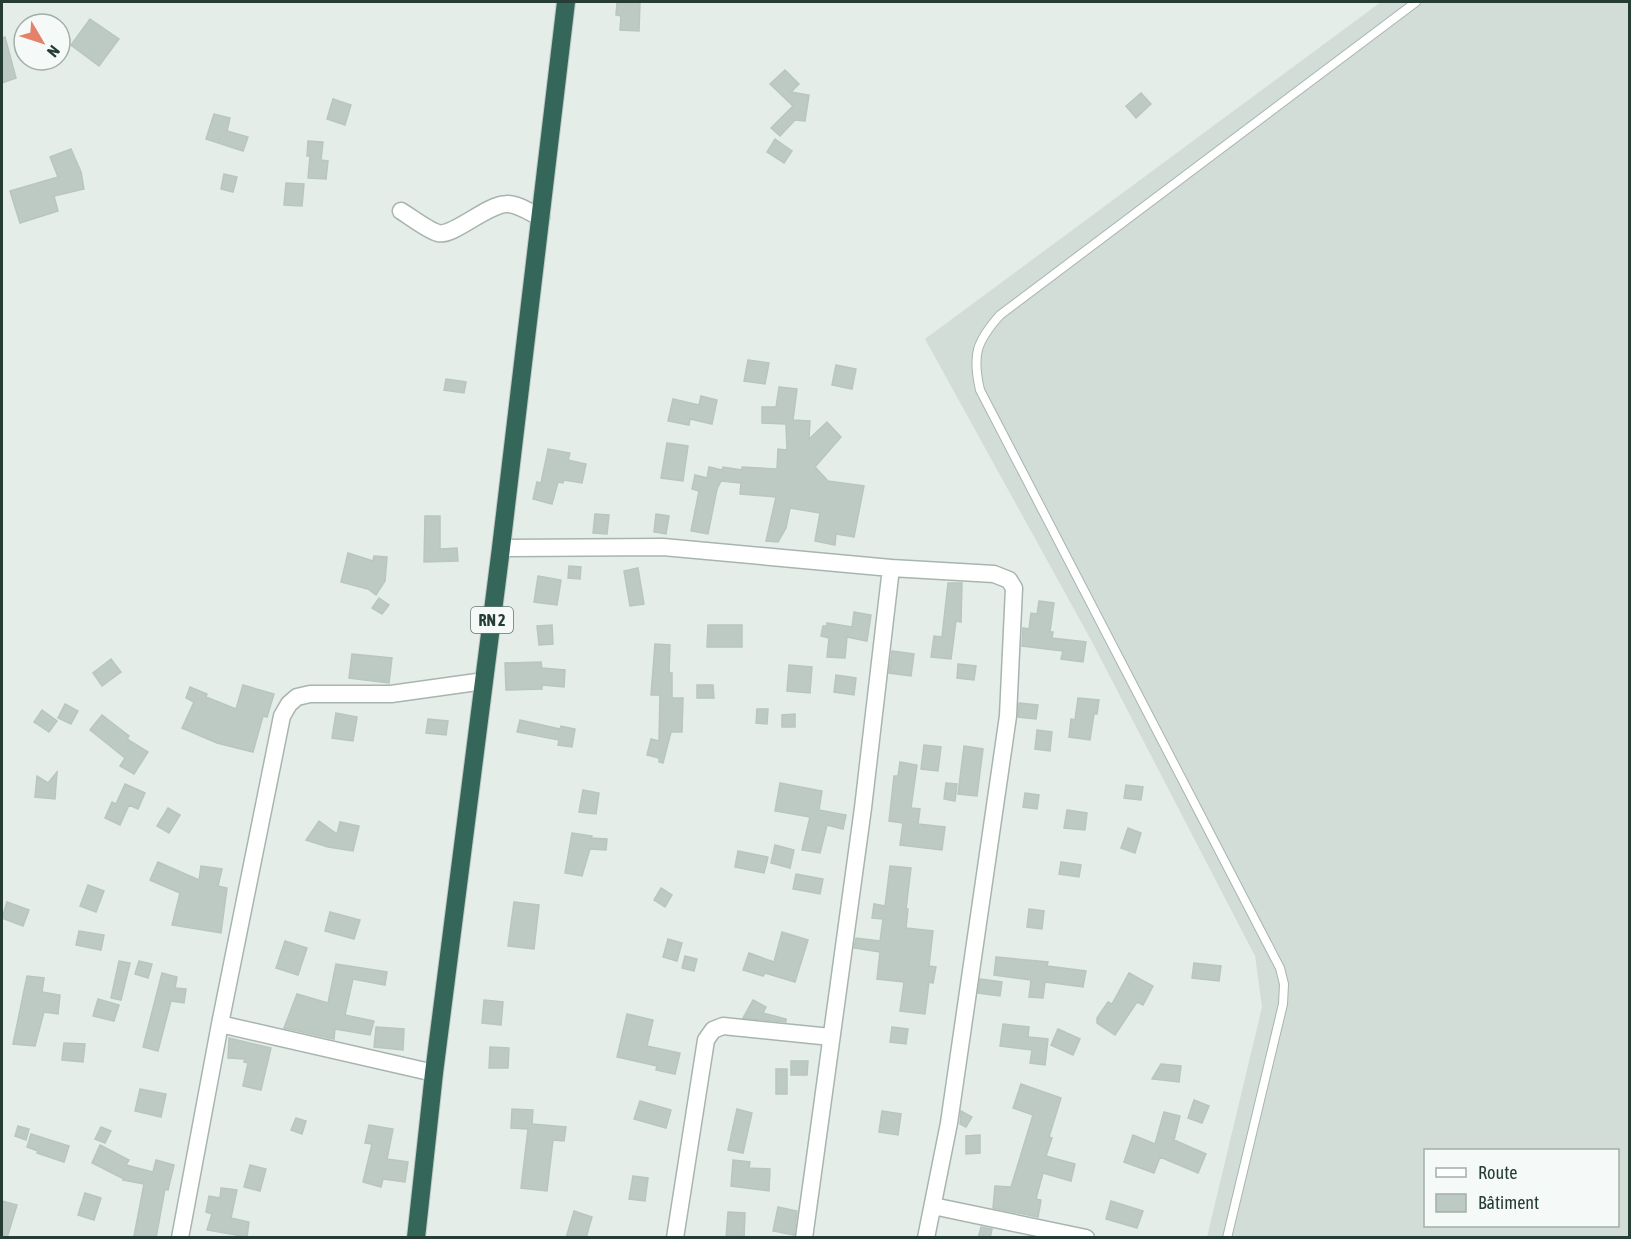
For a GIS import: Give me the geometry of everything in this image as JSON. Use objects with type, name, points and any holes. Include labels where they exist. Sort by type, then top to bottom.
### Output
[{"type":"highway","name":"RN 2","points":[[416,1238],[434,1073],[501,548],[566,2]]},
{"type":"street","points":[[401,211],[438,233],[447,232],[494,207],[507,204],[541,218]]},
{"type":"street","points":[[501,548],[663,547],[891,568],[994,574],[1009,580],[1014,588],[1008,716],[951,1111],[926,1238]]},
{"type":"street","points":[[804,1238],[863,808],[891,568]]},
{"type":"street","points":[[180,1238],[282,716],[289,704],[297,697],[310,694],[391,694],[484,681]]},
{"type":"street","points":[[220,1024],[434,1073]]},
{"type":"street","points":[[675,1238],[706,1040],[713,1030],[723,1026],[831,1037]]},
{"type":"street","points":[[933,1206],[1086,1238]]},
{"type":"lane","points":[[1227,1238],[1283,1004],[1284,984],[1280,968],[980,390],[975,368],[977,350],[987,329],[1000,315],[1416,2]]},
{"type":"shaded area","points":[[1381,2],[1629,2],[1629,1237],[1207,1237],[1262,1007],[1255,956],[1091,640],[925,339]]},
{"type":"building","points":[[640,2],[639,31],[620,30],[621,16],[616,15],[617,3]]},
{"type":"building","points":[[90,19],[119,39],[99,66],[72,44]]},
{"type":"building","points":[[5,37],[12,72],[14,72],[16,78],[2,83],[2,38]]},
{"type":"building","points":[[785,70],[799,84],[791,92],[809,95],[805,121],[795,120],[780,136],[771,128],[793,106],[770,84]]},
{"type":"building","points":[[1141,93],[1151,104],[1136,118],[1126,106]]},
{"type":"building","points":[[333,99],[351,105],[345,125],[327,119]]},
{"type":"building","points":[[214,114],[230,118],[227,131],[248,137],[243,151],[206,139]]},
{"type":"building","points":[[775,139],[792,151],[784,163],[767,152]]},
{"type":"building","points":[[308,141],[323,142],[321,160],[328,161],[326,179],[308,178],[310,156],[307,156]]},
{"type":"building","points":[[71,149],[81,172],[84,189],[54,196],[58,211],[20,223],[10,191],[58,177],[50,157]]},
{"type":"building","points":[[224,174],[237,177],[233,192],[221,189]]},
{"type":"building","points":[[286,183],[304,184],[302,206],[284,205]]},
{"type":"building","points":[[748,360],[769,363],[765,384],[744,381]]},
{"type":"building","points":[[836,365],[856,369],[852,389],[832,385]]},
{"type":"building","points":[[446,379],[466,382],[464,393],[444,390]]},
{"type":"building","points":[[779,387],[797,389],[793,420],[810,421],[809,439],[827,422],[841,437],[815,467],[828,481],[864,486],[854,537],[836,534],[835,545],[815,541],[820,513],[790,508],[786,528],[778,542],[766,541],[776,497],[740,494],[741,483],[721,481],[717,489],[708,534],[691,531],[699,491],[692,489],[695,475],[707,478],[709,467],[722,470],[723,467],[742,470],[742,467],[777,469],[778,449],[787,450],[786,424],[762,423],[762,407],[776,407]]},
{"type":"building","points":[[701,396],[717,400],[712,424],[690,419],[689,425],[668,421],[673,399],[699,405]]},
{"type":"building","points":[[667,443],[688,446],[683,481],[661,478]]},
{"type":"building","points":[[548,449],[570,453],[568,460],[586,464],[582,483],[564,480],[563,483],[558,482],[552,504],[533,499],[537,482],[541,483]]},
{"type":"building","points":[[595,514],[609,515],[607,534],[593,533]]},
{"type":"building","points":[[656,514],[669,516],[666,534],[654,532]]},
{"type":"building","points":[[425,516],[440,516],[440,549],[457,548],[458,561],[424,562]]},
{"type":"building","points":[[348,553],[373,561],[374,556],[387,557],[385,581],[376,595],[368,589],[341,582]]},
{"type":"building","points":[[569,566],[581,567],[580,579],[568,578]]},
{"type":"building","points":[[638,568],[644,604],[630,606],[624,571]]},
{"type":"building","points":[[538,576],[561,580],[557,605],[534,602]]},
{"type":"building","points":[[948,583],[962,583],[961,622],[956,621],[951,659],[931,657],[934,636],[942,637]]},
{"type":"building","points":[[379,598],[389,605],[382,614],[372,608]]},
{"type":"building","points":[[1039,601],[1054,603],[1050,632],[1053,632],[1052,638],[1086,642],[1083,662],[1061,659],[1063,651],[1022,646],[1023,628],[1029,629],[1031,613],[1037,614]]},
{"type":"building","points":[[854,612],[871,615],[867,641],[847,637],[845,658],[827,657],[829,638],[821,636],[823,626],[827,626],[827,623],[852,627]]},
{"type":"building","points":[[552,625],[553,644],[539,645],[537,626]]},
{"type":"building","points":[[708,625],[742,625],[742,647],[707,647]]},
{"type":"building","points":[[655,644],[670,645],[669,673],[672,673],[672,698],[683,698],[682,732],[671,732],[663,763],[659,762],[659,758],[647,755],[651,739],[659,741],[660,695],[651,695]]},
{"type":"building","points":[[892,651],[914,654],[911,676],[889,673]]},
{"type":"building","points":[[352,654],[392,658],[389,683],[349,678]]},
{"type":"building","points":[[111,659],[121,672],[102,686],[93,673]]},
{"type":"building","points":[[541,662],[542,668],[565,670],[564,687],[542,685],[542,689],[506,690],[505,663]]},
{"type":"building","points":[[958,664],[976,666],[974,680],[957,678]]},
{"type":"building","points":[[789,665],[812,667],[810,693],[787,691]]},
{"type":"building","points":[[836,675],[856,678],[854,695],[834,692]]},
{"type":"building","points":[[243,685],[274,694],[267,717],[263,716],[253,752],[217,743],[182,728],[194,702],[186,698],[190,687],[207,694],[206,697],[236,709]]},
{"type":"building","points":[[697,685],[713,685],[714,698],[697,698]]},
{"type":"building","points":[[1078,698],[1099,700],[1097,714],[1094,714],[1090,740],[1069,737],[1071,719],[1075,720]]},
{"type":"building","points":[[1019,703],[1038,705],[1036,719],[1018,717]]},
{"type":"building","points":[[65,704],[78,711],[71,724],[58,718]]},
{"type":"building","points":[[757,709],[768,709],[767,724],[756,723]]},
{"type":"building","points":[[42,710],[57,721],[49,732],[34,722]]},
{"type":"building","points":[[336,713],[357,717],[353,741],[332,738]]},
{"type":"building","points":[[795,714],[795,727],[782,727],[782,715]]},
{"type":"building","points":[[102,715],[129,736],[127,739],[148,752],[134,774],[120,766],[125,758],[90,730]]},
{"type":"building","points":[[428,719],[448,721],[446,735],[426,733]]},
{"type":"building","points":[[520,720],[560,729],[561,726],[575,729],[572,747],[558,745],[559,740],[517,732]]},
{"type":"building","points":[[1037,730],[1052,732],[1050,751],[1035,749]]},
{"type":"building","points":[[924,745],[941,747],[938,771],[921,769]]},
{"type":"building","points":[[964,746],[983,749],[977,796],[958,794]]},
{"type":"building","points":[[900,762],[917,765],[911,808],[920,809],[918,824],[945,827],[942,850],[900,845],[903,823],[889,821],[894,776],[898,776]]},
{"type":"building","points":[[57,772],[55,799],[35,797],[37,776],[48,783]]},
{"type":"building","points":[[780,783],[822,791],[819,810],[846,815],[843,829],[827,825],[820,853],[802,850],[810,817],[775,811]]},
{"type":"building","points":[[946,783],[957,784],[955,801],[944,799]]},
{"type":"building","points":[[125,784],[145,793],[138,809],[129,805],[120,825],[105,818],[112,802],[116,804]]},
{"type":"building","points":[[1126,785],[1143,787],[1141,800],[1124,798]]},
{"type":"building","points":[[583,790],[599,793],[596,814],[579,812]]},
{"type":"building","points":[[1025,793],[1039,795],[1037,809],[1023,807]]},
{"type":"building","points":[[168,808],[180,815],[169,833],[157,826]]},
{"type":"building","points":[[1067,810],[1087,813],[1085,830],[1064,828]]},
{"type":"building","points":[[319,821],[337,834],[340,822],[359,826],[353,851],[328,847],[306,840]]},
{"type":"building","points":[[1128,828],[1141,833],[1135,853],[1121,848]]},
{"type":"building","points":[[572,833],[607,839],[606,850],[590,849],[582,876],[565,873]]},
{"type":"building","points":[[775,845],[794,850],[790,868],[771,863]]},
{"type":"building","points":[[738,851],[768,857],[764,873],[735,867]]},
{"type":"building","points":[[158,862],[199,880],[201,866],[222,869],[218,886],[227,888],[221,933],[172,925],[180,893],[150,880]]},
{"type":"building","points":[[1061,862],[1081,865],[1079,877],[1059,874]]},
{"type":"building","points":[[890,866],[911,868],[906,928],[933,931],[929,966],[936,967],[933,983],[929,982],[925,1014],[900,1011],[904,982],[877,979],[880,952],[854,948],[856,938],[880,941],[883,919],[872,918],[874,904],[885,906]]},
{"type":"building","points":[[796,874],[823,879],[820,894],[793,889]]},
{"type":"building","points":[[88,885],[104,891],[96,912],[80,906]]},
{"type":"building","points":[[661,888],[672,895],[665,907],[654,900]]},
{"type":"building","points":[[7,902],[29,910],[23,926],[2,918]]},
{"type":"building","points":[[514,902],[539,905],[534,949],[508,946]]},
{"type":"building","points":[[1029,909],[1044,911],[1042,929],[1027,927]]},
{"type":"building","points":[[330,912],[360,920],[354,939],[325,931]]},
{"type":"building","points":[[79,931],[104,935],[101,950],[76,945]]},
{"type":"building","points":[[782,932],[808,940],[795,982],[765,973],[763,976],[743,970],[749,953],[774,962]]},
{"type":"building","points":[[668,939],[682,943],[677,961],[663,957]]},
{"type":"building","points":[[285,941],[307,948],[298,975],[276,968]]},
{"type":"building","points":[[685,956],[697,959],[694,971],[682,968]]},
{"type":"building","points":[[996,957],[1048,962],[1047,966],[1086,971],[1083,987],[1045,982],[1043,998],[1029,997],[1031,980],[994,975]]},
{"type":"building","points":[[119,961],[130,963],[121,1000],[111,998]]},
{"type":"building","points":[[139,961],[152,964],[148,978],[135,974]]},
{"type":"building","points":[[1194,963],[1221,966],[1219,981],[1192,978]]},
{"type":"building","points":[[336,964],[387,972],[385,985],[353,979],[345,1015],[374,1021],[370,1035],[335,1029],[334,1039],[284,1028],[297,994],[328,1003]]},
{"type":"building","points":[[162,973],[177,977],[175,988],[186,989],[184,1003],[171,1001],[158,1051],[143,1047]]},
{"type":"building","points":[[1129,973],[1153,986],[1143,1005],[1137,1002],[1115,1035],[1097,1023],[1097,1018],[1108,1002],[1112,1004]]},
{"type":"building","points":[[27,976],[44,978],[42,992],[60,995],[58,1014],[44,1012],[35,1046],[13,1044]]},
{"type":"building","points":[[980,979],[1002,982],[1000,996],[978,993]]},
{"type":"building","points":[[98,999],[119,1005],[114,1021],[93,1016]]},
{"type":"building","points":[[484,1000],[503,1002],[501,1025],[482,1023]]},
{"type":"building","points":[[753,1000],[766,1007],[763,1013],[786,1019],[786,1022],[743,1018]]},
{"type":"building","points":[[627,1014],[653,1020],[647,1046],[680,1053],[675,1074],[656,1070],[657,1066],[617,1057]]},
{"type":"building","points":[[1003,1024],[1029,1027],[1028,1037],[1048,1039],[1045,1065],[1030,1063],[1032,1050],[1000,1046]]},
{"type":"building","points":[[376,1027],[404,1029],[403,1050],[374,1047]]},
{"type":"building","points":[[892,1027],[908,1029],[906,1044],[890,1042]]},
{"type":"building","points":[[1058,1029],[1080,1039],[1073,1055],[1051,1045]]},
{"type":"building","points":[[229,1038],[271,1048],[261,1090],[243,1086],[248,1063],[244,1062],[245,1059],[228,1058]]},
{"type":"building","points":[[64,1043],[85,1044],[83,1062],[62,1060]]},
{"type":"building","points":[[490,1047],[509,1048],[508,1068],[489,1068]]},
{"type":"building","points":[[791,1061],[808,1061],[807,1075],[791,1075]]},
{"type":"building","points":[[1161,1064],[1181,1066],[1179,1082],[1152,1079]]},
{"type":"building","points":[[776,1069],[787,1069],[787,1094],[776,1094]]},
{"type":"building","points":[[1021,1084],[1061,1098],[1049,1137],[1052,1138],[1046,1156],[1075,1164],[1071,1181],[1043,1173],[1036,1199],[1041,1200],[1038,1217],[993,1208],[995,1186],[1011,1187],[1033,1115],[1013,1108]]},
{"type":"building","points":[[140,1089],[166,1094],[161,1117],[135,1111]]},
{"type":"building","points":[[1194,1100],[1209,1106],[1202,1123],[1188,1118]]},
{"type":"building","points":[[640,1101],[671,1110],[666,1128],[634,1119]]},
{"type":"building","points":[[512,1109],[533,1110],[532,1124],[566,1127],[564,1141],[553,1140],[547,1191],[521,1188],[528,1129],[511,1128]]},
{"type":"building","points":[[737,1109],[752,1113],[743,1153],[728,1150]]},
{"type":"building","points":[[882,1111],[901,1114],[898,1135],[879,1132]]},
{"type":"building","points":[[961,1111],[972,1117],[966,1127],[960,1124]]},
{"type":"building","points":[[1164,1112],[1180,1116],[1174,1140],[1206,1154],[1198,1173],[1160,1157],[1154,1173],[1124,1162],[1133,1135],[1155,1144]]},
{"type":"building","points":[[296,1118],[306,1121],[302,1134],[291,1130]]},
{"type":"building","points":[[369,1125],[393,1129],[387,1159],[408,1162],[405,1182],[383,1179],[381,1187],[363,1182],[372,1144],[365,1143]]},
{"type":"building","points":[[18,1126],[29,1129],[26,1140],[15,1136]]},
{"type":"building","points":[[101,1127],[111,1131],[105,1143],[95,1139]]},
{"type":"building","points":[[31,1134],[69,1146],[64,1162],[37,1153],[38,1151],[27,1147]]},
{"type":"building","points":[[980,1135],[980,1153],[966,1154],[966,1136]]},
{"type":"building","points":[[100,1145],[129,1160],[126,1165],[153,1172],[156,1160],[174,1165],[168,1190],[165,1189],[156,1238],[134,1236],[144,1184],[123,1180],[92,1163]]},
{"type":"building","points":[[733,1160],[750,1162],[749,1168],[770,1169],[769,1191],[731,1186]]},
{"type":"building","points":[[250,1165],[266,1169],[260,1191],[244,1187]]},
{"type":"building","points":[[633,1176],[648,1178],[645,1201],[629,1199]]},
{"type":"building","points":[[221,1188],[237,1190],[231,1218],[249,1222],[247,1237],[207,1230],[212,1214],[206,1212],[209,1196],[220,1198]]},
{"type":"building","points":[[85,1193],[101,1198],[94,1220],[78,1215]]},
{"type":"building","points":[[2,1201],[17,1205],[7,1238],[2,1238]]},
{"type":"building","points":[[1111,1201],[1143,1211],[1137,1228],[1106,1219]]},
{"type":"building","points":[[778,1207],[797,1211],[794,1235],[773,1231]]},
{"type":"building","points":[[574,1211],[592,1217],[586,1238],[566,1238]]},
{"type":"building","points":[[728,1212],[745,1213],[744,1238],[726,1238]]},
{"type":"building","points":[[981,1227],[992,1229],[990,1238],[978,1238]]}]
